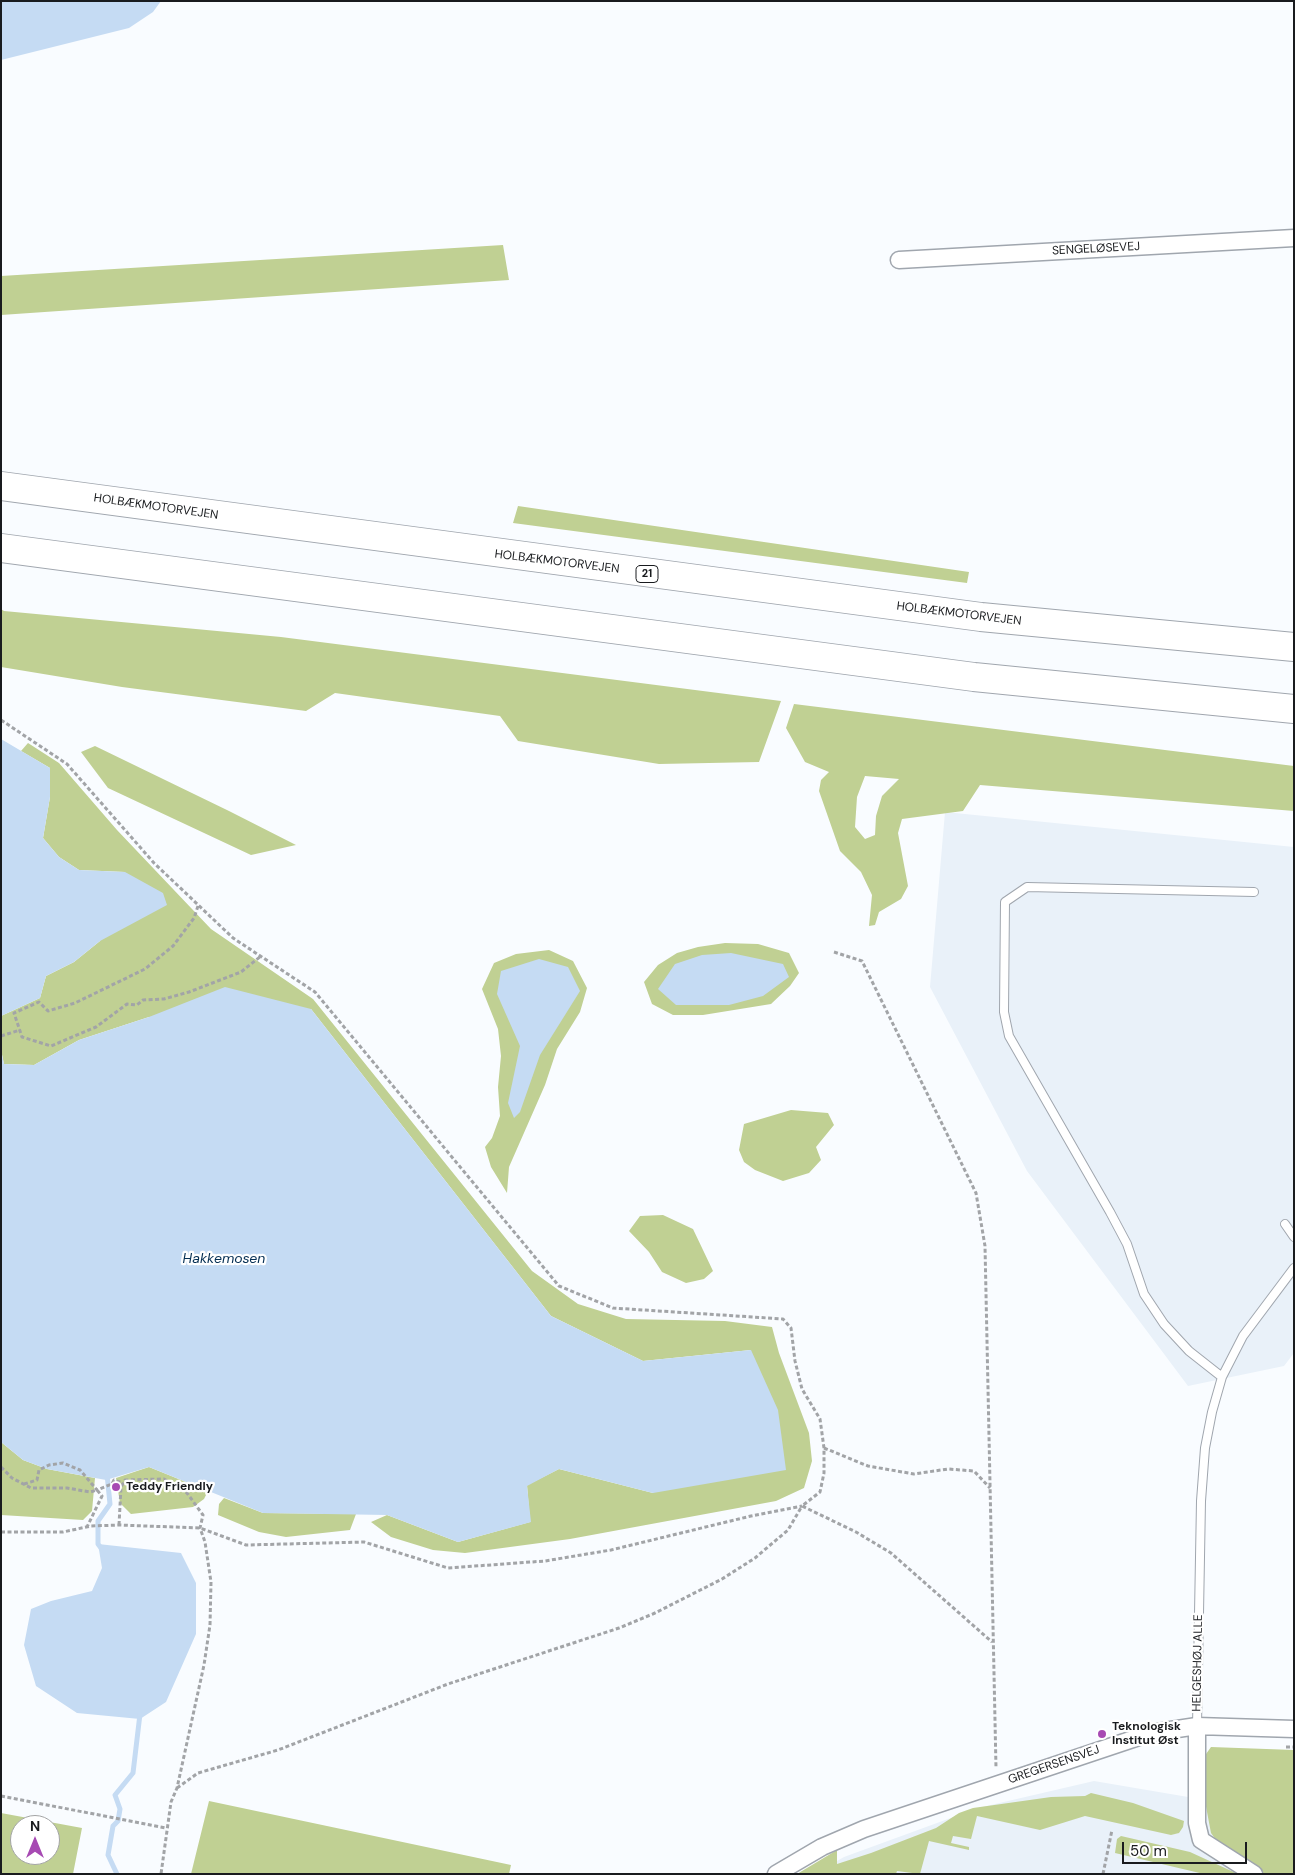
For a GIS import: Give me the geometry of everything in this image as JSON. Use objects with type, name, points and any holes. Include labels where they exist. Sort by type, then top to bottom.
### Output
[{"type":"highway","name":"HOLBÆKMOTORVEJEN","points":[[1,486],[981,618],[1294,648]]},
{"type":"highway","points":[[1,548],[974,677],[1294,709]]},
{"type":"highway","points":[[1212,641],[1294,630]]},
{"type":"street","name":"SENGELØSEVEJ","points":[[899,260],[1294,238]]},
{"type":"street","name":"HELGESHØJ ALLE","points":[[1196,1726],[1294,1729]]},
{"type":"street","name":"GREGERSENSVEJ","points":[[779,1873],[822,1848],[864,1829],[1151,1733],[1196,1726]]},
{"type":"street","points":[[1196,1726],[1197,1823],[1201,1840],[1238,1861],[1254,1874]]},
{"type":"lane","points":[[1222,1377],[1189,1351],[1164,1324],[1144,1294],[1126,1244],[1110,1212],[1009,1036],[1004,1012],[1005,902],[1026,887],[1254,892]]},
{"type":"lane","points":[[1285,1224],[1294,1237]]},
{"type":"lane","name":"HELGESHØJ ALLE","points":[[1196,1726],[1201,1501],[1205,1448],[1222,1377],[1243,1336],[1294,1268]]},
{"type":"path","points":[[1,720],[67,764],[154,864],[233,938],[315,992],[559,1286],[613,1308],[783,1319],[791,1328],[795,1361],[802,1389],[820,1420],[824,1448],[824,1473],[820,1492],[802,1506],[788,1530],[755,1558],[722,1579],[655,1614],[619,1628],[448,1684],[278,1750],[198,1773],[177,1788]]},
{"type":"path","points":[[198,906],[194,918],[173,946],[146,969],[75,1003],[48,1011],[39,1002],[14,1013],[22,1037],[51,1046],[96,1027],[127,1004],[137,1005],[143,1000],[164,998],[189,992],[241,972],[261,956]]},
{"type":"path","points":[[834,952],[862,961],[976,1192],[984,1246],[992,1642],[996,1711],[996,1786]]},
{"type":"path","points":[[1,1036],[20,1030]]},
{"type":"path","points":[[824,1448],[868,1466],[914,1474],[948,1469],[974,1472],[990,1488]]},
{"type":"path","points":[[24,1484],[37,1480],[39,1470],[49,1465],[63,1462],[80,1470],[102,1496],[89,1527]]},
{"type":"path","points":[[1,1467],[12,1478],[31,1488],[67,1488],[90,1492],[118,1480],[123,1483]]},
{"type":"path","points":[[119,1525],[121,1487],[125,1480],[164,1479],[187,1493],[203,1515],[200,1528],[205,1542],[211,1582],[210,1625],[204,1666],[177,1788],[171,1802],[161,1874]]},
{"type":"path","points":[[1,1532],[63,1532],[89,1527],[119,1525],[200,1528],[246,1545],[364,1542],[448,1568],[545,1561],[611,1550],[751,1516],[802,1506],[856,1532],[891,1553],[992,1642]]},
{"type":"path","points":[[1,1796],[166,1828]]},
{"type":"path","points":[[1103,1874],[1112,1830]]},
{"type":"shaded area","points":[[945,812],[1294,847],[1294,1353],[1284,1366],[1188,1386],[1027,1171],[930,987]]},
{"type":"shaded area","points":[[1094,1781],[1294,1815],[1294,1874],[814,1874],[844,1857],[978,1808]]},
{"type":"green space","points":[[503,245],[509,280],[1,315],[1,276]]},
{"type":"green space","points":[[518,506],[969,572],[967,583],[513,523]]},
{"type":"green space","points":[[1,609],[4,611],[281,637],[781,701],[759,762],[659,764],[518,741],[500,716],[335,693],[306,711],[122,687],[1,667]]},
{"type":"green space","points":[[794,704],[1294,766],[1294,811],[980,785],[963,811],[902,819],[898,833],[908,886],[901,899],[879,912],[875,925],[869,926],[872,895],[861,872],[840,851],[819,791],[821,780],[829,772],[805,762],[786,728]],"holes":[[[865,776],[899,779],[882,796],[876,816],[875,835],[865,839],[855,827],[857,797]]]},
{"type":"green space","points":[[28,743],[59,763],[117,830],[211,929],[313,999],[532,1271],[578,1304],[626,1319],[725,1321],[772,1327],[779,1353],[809,1433],[812,1461],[804,1488],[776,1501],[570,1539],[465,1553],[433,1550],[391,1537],[371,1522],[387,1515],[458,1542],[530,1522],[527,1485],[559,1469],[653,1493],[751,1350],[643,1361],[551,1316],[311,1009],[149,1017],[79,1040],[34,1065],[4,1064],[1,1050],[1,1016],[40,998],[46,976],[74,962],[100,941],[125,872],[79,870],[59,857],[43,838],[50,797],[50,768],[21,751]]},
{"type":"green space","points":[[95,746],[296,845],[251,855],[108,788],[81,752]]},
{"type":"green space","points":[[725,943],[758,944],[789,953],[799,973],[790,986],[771,1004],[703,1015],[673,1015],[652,1004],[644,982],[658,965],[677,953],[698,947]]},
{"type":"green space","points":[[549,950],[573,961],[587,988],[580,1012],[557,1049],[545,1085],[509,1167],[507,1193],[491,1167],[485,1147],[492,1138],[500,1116],[498,1087],[501,1056],[498,1029],[482,989],[494,963],[516,954]]},
{"type":"green space","points":[[791,1110],[828,1113],[834,1125],[816,1147],[821,1160],[809,1173],[783,1181],[755,1170],[744,1162],[739,1150],[744,1124]]},
{"type":"green space","points":[[663,1215],[693,1229],[713,1271],[704,1279],[686,1283],[662,1272],[649,1252],[629,1231],[640,1216]]},
{"type":"green space","points":[[1,1442],[23,1460],[47,1469],[95,1478],[92,1511],[83,1520],[1,1515]]},
{"type":"green space","points":[[149,1467],[208,1491],[204,1499],[193,1507],[131,1514],[120,1503],[116,1478]]},
{"type":"green space","points":[[224,1498],[263,1513],[356,1514],[350,1530],[286,1537],[259,1532],[218,1515],[219,1504]]},
{"type":"green space","points":[[1211,1747],[1294,1750],[1294,1874],[1265,1874],[1216,1840],[1211,1833],[1204,1796],[1206,1754]]},
{"type":"green space","points":[[1091,1793],[1133,1803],[1184,1821],[1183,1827],[1179,1833],[1171,1835],[1085,1816],[1040,1830],[977,1816],[971,1839],[953,1836],[951,1843],[969,1847],[969,1850],[929,1841],[920,1874],[897,1871],[896,1874],[797,1874],[837,1850],[837,1864],[936,1828],[959,1813],[973,1808],[1051,1797],[1085,1796]]},
{"type":"green space","points":[[209,1801],[511,1865],[509,1874],[191,1874]]},
{"type":"green space","points":[[1,1813],[12,1815],[10,1815],[10,1865],[60,1865],[60,1824],[82,1828],[73,1874],[1,1874]]},
{"type":"green space","points":[[1121,1836],[1190,1852],[1238,1874],[1204,1874],[1115,1853],[1117,1839]]},
{"type":"water","points":[[1,1],[161,1],[153,12],[129,28],[1,60]]},
{"type":"water","points":[[1,739],[50,768],[50,797],[43,838],[59,857],[79,870],[125,872],[163,893],[167,905],[100,941],[74,962],[46,976],[40,998],[1,1016]]},
{"type":"water","points":[[731,953],[783,964],[789,977],[763,996],[729,1005],[676,1005],[658,989],[675,964],[702,955]]},
{"type":"water","points":[[539,959],[568,967],[580,991],[540,1055],[520,1112],[514,1118],[508,1103],[520,1046],[497,994],[501,971]]},
{"type":"water","name":"Hakkemosen","points":[[225,987],[311,1009],[551,1316],[643,1361],[751,1350],[778,1410],[786,1470],[653,1493],[559,1469],[527,1486],[531,1522],[458,1542],[387,1515],[263,1513],[149,1467],[106,1480],[47,1469],[23,1460],[1,1442],[1,1050],[4,1064],[34,1065],[79,1040],[149,1017]]},
{"type":"water","points":[[98,1544],[181,1553],[196,1583],[196,1634],[166,1702],[140,1719],[77,1713],[36,1686],[24,1645],[31,1609],[51,1601],[92,1591],[102,1568]]},
{"type":"waterway","points":[[101,1548],[98,1544],[98,1521],[110,1504],[107,1474]]},
{"type":"waterway","points":[[117,1874],[108,1855],[113,1826],[118,1821],[120,1809],[115,1795],[133,1773],[140,1714]]},
{"type":"place","name":"Teddy Friendly","points":[[116,1487]]},
{"type":"place","name":"Teknologisk Institut Øst","points":[[1102,1734]]}]
